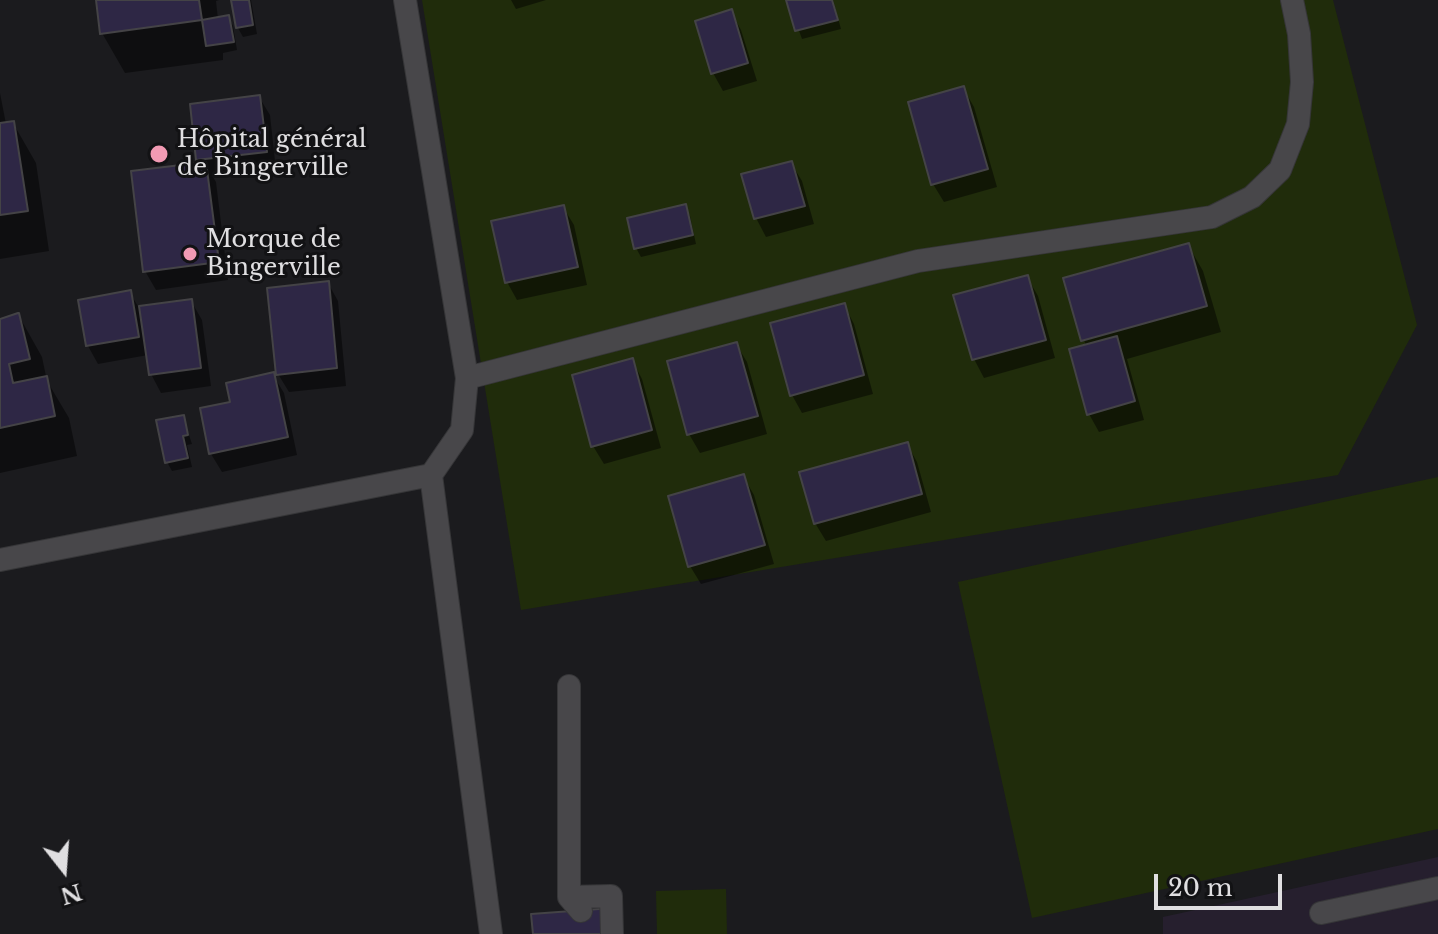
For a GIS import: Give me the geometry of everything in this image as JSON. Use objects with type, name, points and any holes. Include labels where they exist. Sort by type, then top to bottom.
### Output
[{"type":"street","points":[[405,0],[467,378],[462,430],[431,475],[491,934]]},
{"type":"street","points":[[467,378],[918,261],[1212,217],[1252,197],[1280,170],[1298,124],[1302,82],[1299,34],[1292,0]]},
{"type":"street","points":[[0,560],[431,475]]},
{"type":"street","points":[[569,686],[575,904],[611,896],[612,934]]},
{"type":"street","points":[[1321,913],[1438,888]]},
{"type":"shaded area","points":[[1438,857],[1438,934],[1163,934],[1163,917]]},
{"type":"green space","points":[[422,0],[1333,0],[1417,325],[1338,475],[521,610]]},
{"type":"green space","points":[[1438,477],[1438,829],[1032,918],[958,582]]},
{"type":"green space","points":[[726,889],[727,934],[657,934],[656,891]]},
{"type":"building","points":[[96,0],[199,0],[202,20],[100,34]]},
{"type":"building","points":[[231,0],[249,0],[253,25],[236,28]]},
{"type":"building","points":[[786,0],[832,0],[838,20],[795,31]]},
{"type":"building","points":[[732,9],[748,63],[711,74],[695,21]]},
{"type":"building","points":[[229,15],[234,42],[206,46],[202,20]]},
{"type":"building","points":[[964,86],[988,169],[931,185],[908,102]]},
{"type":"building","points":[[260,95],[267,152],[196,160],[190,104]]},
{"type":"building","points":[[14,121],[28,211],[0,215],[0,123]]},
{"type":"building","points":[[792,161],[805,206],[754,219],[741,174]]},
{"type":"building","points":[[206,162],[219,262],[143,272],[131,171]]},
{"type":"building","points":[[686,204],[693,235],[634,249],[627,218]]},
{"type":"building","points":[[564,205],[578,267],[505,283],[491,221]]},
{"type":"building","points":[[1189,243],[1207,306],[1081,341],[1063,278]]},
{"type":"building","points":[[1028,275],[1046,340],[972,360],[953,295]]},
{"type":"building","points":[[329,281],[337,368],[276,375],[267,288]]},
{"type":"building","points":[[131,290],[139,337],[86,346],[78,300]]},
{"type":"building","points":[[192,299],[201,368],[149,375],[139,306]]},
{"type":"building","points":[[845,303],[864,375],[790,396],[770,323]]},
{"type":"building","points":[[19,313],[30,359],[9,364],[13,383],[47,376],[55,416],[0,428],[0,319]]},
{"type":"building","points":[[1117,336],[1135,401],[1087,415],[1069,349]]},
{"type":"building","points":[[737,342],[758,416],[687,435],[667,361]]},
{"type":"building","points":[[633,358],[652,430],[591,447],[572,375]]},
{"type":"building","points":[[274,372],[288,437],[209,454],[200,408],[230,402],[226,383]]},
{"type":"building","points":[[184,415],[188,435],[183,436],[188,458],[165,463],[156,420]]},
{"type":"building","points":[[908,442],[922,494],[814,524],[799,472]]},
{"type":"building","points":[[744,474],[765,545],[688,567],[668,496]]},
{"type":"building","points":[[613,908],[614,934],[533,934],[531,914]]},
{"type":"place","name":"Hôpital général de Bingerville","points":[[159,154]]},
{"type":"place","name":"Morque de Bingerville","points":[[190,254]]}]
